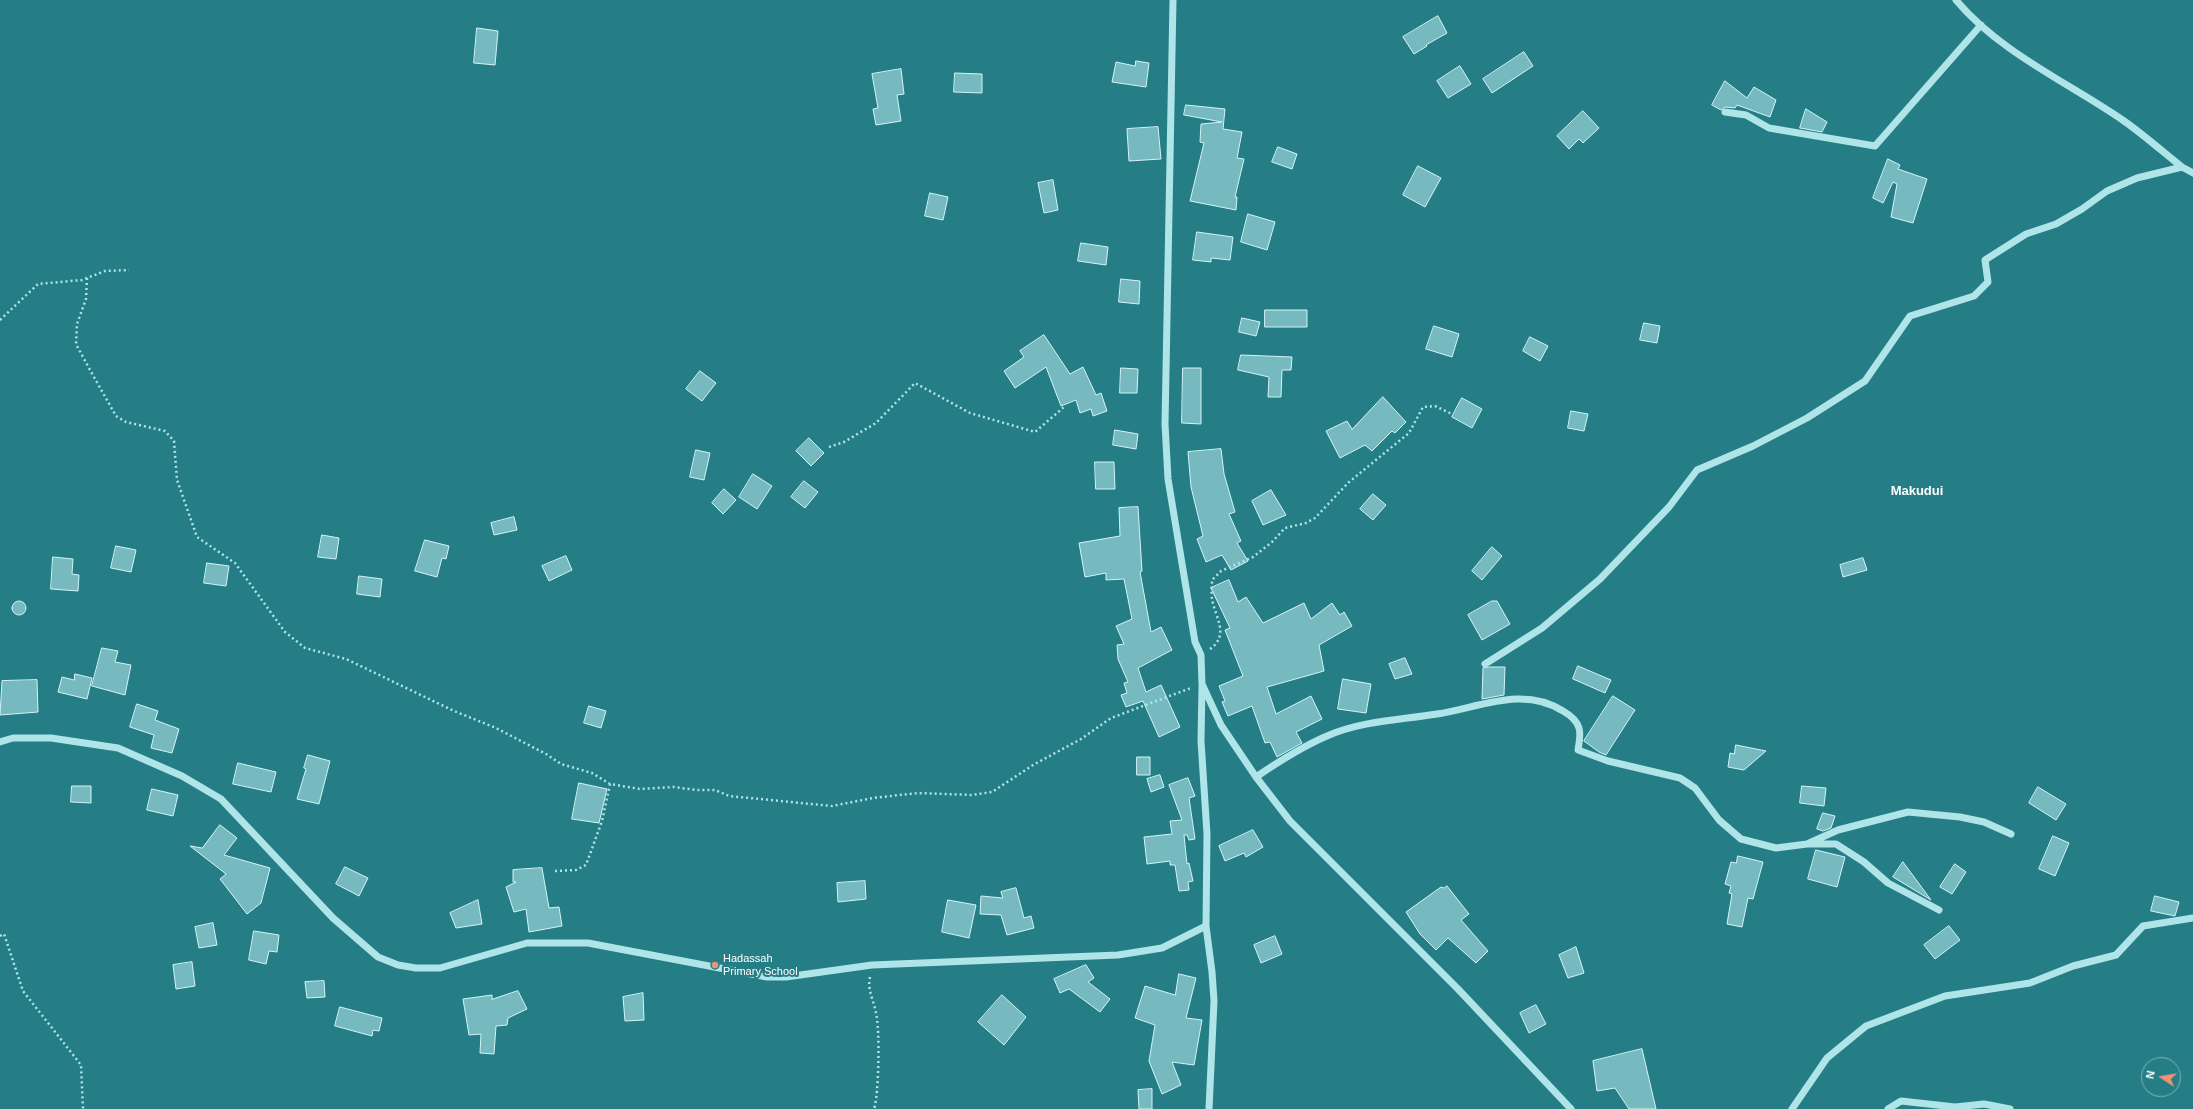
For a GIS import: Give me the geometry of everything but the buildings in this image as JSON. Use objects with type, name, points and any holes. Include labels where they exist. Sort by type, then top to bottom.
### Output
[{"type":"street","points":[[1173,0],[1165,424],[1170,494],[1195,642],[1201,655],[1201,741],[1207,834],[1206,926],[1214,1001],[1209,1109]]},
{"type":"street","points":[[1956,0],[1967,13],[2015,52],[2125,122],[2182,167],[2193,173]]},
{"type":"street","points":[[1725,112],[1746,115],[1769,128],[1875,146],[1981,25]]},
{"type":"street","points":[[1485,664],[1542,628],[1600,579],[1669,507],[1697,470],[1754,446],[1807,418],[1865,381],[1910,316],[1974,296],[1988,282],[1985,260],[2026,234],[2056,224],[2107,191],[2137,178],[2182,167]]},
{"type":"street","points":[[1202,684],[1221,725],[1256,778],[1290,821],[1458,988],[1571,1109]]},
{"type":"street","points":[[1256,778],[1283,759],[1321,739],[1362,724],[1450,712],[1497,700],[1518,698],[1552,704],[1571,716],[1579,729],[1578,750],[1608,761],[1680,778],[1695,788],[1719,820],[1741,839],[1776,848],[1807,844],[1836,844],[1864,862],[1888,883],[1938,910]]},
{"type":"street","points":[[0,742],[13,738],[51,738],[118,748],[182,776],[221,799],[333,918],[378,957],[398,965],[416,968],[440,968],[527,943],[588,943],[767,977],[786,977],[872,965],[1118,955],[1147,951],[1171,945],[1206,926]]},
{"type":"street","points":[[1807,844],[1838,830],[1908,812],[1960,817],[1984,822],[2011,834]]},
{"type":"street","points":[[1792,1109],[1827,1058],[1866,1026],[1945,996],[2030,983],[2073,966],[2116,955],[2143,926],[2193,918]]},
{"type":"street","points":[[1888,1109],[1901,1101],[1955,1107],[1984,1104],[2010,1109]]},
{"type":"path","points":[[0,320],[38,284],[87,278],[105,272],[129,270]]},
{"type":"path","points":[[87,278],[86,299],[77,324],[76,344],[90,370],[116,416],[126,422],[166,431],[174,441],[176,480],[197,537],[235,563],[285,632],[305,648],[346,658],[454,711],[496,728],[546,754],[561,764],[592,773],[610,784],[640,789],[674,787],[696,790],[715,790],[729,796],[832,806],[873,798],[918,792],[972,795],[992,792],[1033,765],[1081,739],[1112,718],[1148,702],[1202,684]]},
{"type":"path","points":[[829,447],[844,442],[876,423],[915,383],[970,413],[1035,432],[1064,407]]},
{"type":"path","points":[[1201,655],[1216,645],[1221,632],[1212,599],[1212,580],[1221,571],[1253,557],[1272,542],[1285,528],[1306,523],[1315,518],[1349,482],[1409,433],[1423,407],[1435,406],[1452,414]]},
{"type":"path","points":[[555,871],[576,870],[586,865],[602,821],[610,784]]},
{"type":"path","points":[[0,936],[4,934],[24,991],[81,1065],[83,1109]]},
{"type":"path","points":[[872,965],[868,985],[877,1014],[878,1066],[874,1109]]},
{"type":"place","name":"Hadassah Primary School","points":[[715,965]]},
{"type":"district","name":"Makudui","points":[[1917,491]]}]
